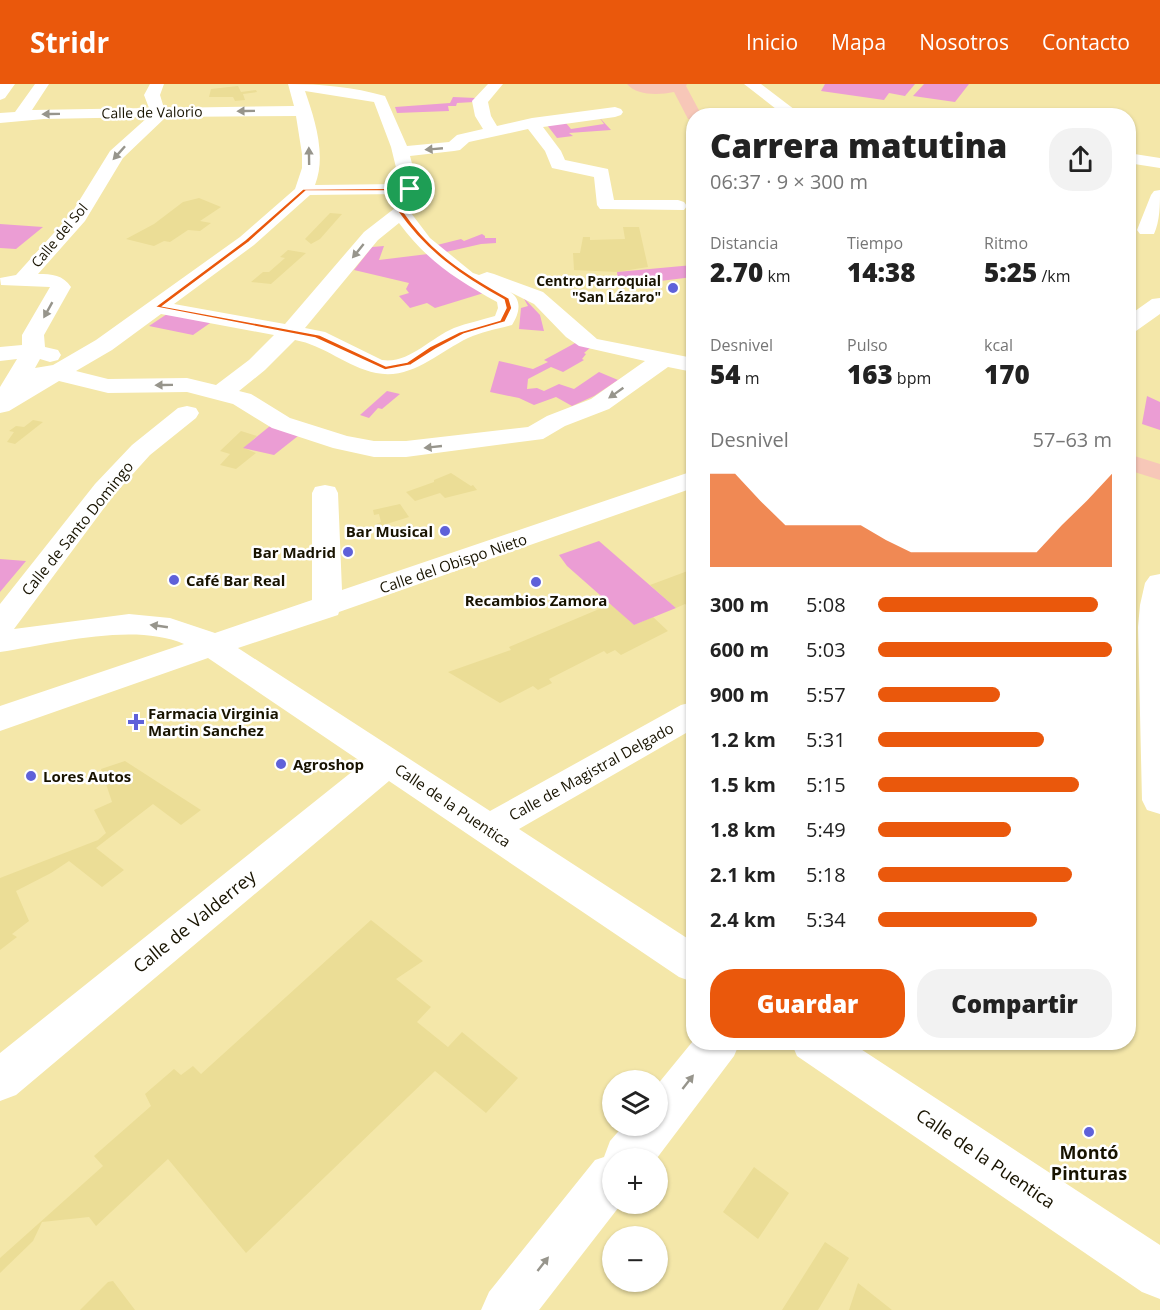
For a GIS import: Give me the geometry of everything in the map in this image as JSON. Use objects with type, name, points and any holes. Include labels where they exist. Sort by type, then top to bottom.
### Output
[{"type":"highway","points":[[634,84],[674,94],[681,90],[690,108]]},
{"type":"highway","points":[[1136,464],[1160,472]]},
{"type":"street","points":[[0,95],[8,84]]},
{"type":"street","points":[[0,104],[25,110],[42,84]]},
{"type":"street","points":[[158,84],[152,96],[159,112]]},
{"type":"street","points":[[0,405],[104,345],[158,307],[247,241],[304,190],[309,181],[309,127],[296,84],[376,90],[401,152],[410,189],[401,212],[370,236],[290,332],[255,367],[221,393]]},
{"type":"street","points":[[492,131],[483,116],[480,100],[496,84]]},
{"type":"street","points":[[751,84],[785,108]]},
{"type":"street","name":"Calle de Valorio","points":[[0,118],[25,110],[305,111]]},
{"type":"street","name":"Calle del Sol","points":[[11,281],[78,217],[115,157],[159,116],[159,112]]},
{"type":"street","points":[[401,152],[451,147],[458,144],[461,138],[532,123],[615,112]]},
{"type":"street","points":[[532,123],[553,152],[558,164],[602,173],[606,205],[678,206]]},
{"type":"street","points":[[1136,159],[1160,163]]},
{"type":"street","points":[[304,190],[410,189]]},
{"type":"street","points":[[1136,228],[1154,231],[1160,195]]},
{"type":"street","points":[[158,307],[317,337],[377,366],[393,368],[420,358],[433,347],[461,333],[500,323],[505,319],[509,308],[507,300],[495,291],[468,278],[423,242],[401,212]]},
{"type":"street","points":[[468,278],[479,276],[489,278],[537,297],[572,332],[594,343],[686,364]]},
{"type":"street","name":"Calle del Sol","points":[[11,281],[50,280],[60,285],[34,343]]},
{"type":"street","points":[[1136,320],[1160,304]]},
{"type":"street","points":[[34,343],[65,367],[108,386],[183,385],[221,393],[242,399],[281,423],[342,443],[374,449],[418,448],[534,434],[556,421],[596,406],[664,359]]},
{"type":"street","points":[[0,354],[34,343]]},
{"type":"street","points":[[0,405],[17,381],[34,343]]},
{"type":"street","points":[[17,381],[65,367]]},
{"type":"street","name":"Calle de Santo Domingo","points":[[0,625],[104,490],[141,450],[188,412]]},
{"type":"street","name":"Calle del Obispo Nieto","points":[[0,719],[327,608],[686,481]]},
{"type":"street","points":[[325,493],[327,608]]},
{"type":"street","points":[[1160,583],[1142,689],[1160,800]]},
{"type":"street","points":[[0,641],[118,624],[138,624],[174,628],[201,638],[213,646]]},
{"type":"street","name":"Calle de la Puentica","points":[[213,646],[686,959]]},
{"type":"street","name":"Calle de Magistral Delgado","points":[[488,829],[686,718]]},
{"type":"street","name":"Calle de Valderrey","points":[[0,1080],[388,762]]},
{"type":"street","points":[[668,1107],[713,1050]]},
{"type":"street","name":"Calle de la Puentica","points":[[824,1050],[1160,1274]]},
{"type":"street","points":[[635,1148],[645,1136]]},
{"type":"street","points":[[507,1310],[602,1190]]},
{"type":"shaded area","points":[[825,84],[915,84],[905,96],[889,93],[884,100],[821,91]]},
{"type":"shaded area","points":[[924,84],[969,84],[955,102],[913,96]]},
{"type":"shaded area","points":[[238,86],[241,92],[256,90],[257,92],[243,94],[245,100],[235,101],[233,97],[209,97],[211,89]]},
{"type":"shaded area","points":[[453,97],[476,98],[474,102],[448,106],[449,111],[397,113],[395,107],[450,103]]},
{"type":"shaded area","points":[[599,117],[611,130],[569,133],[573,136],[557,138],[547,125],[565,122],[571,129],[604,124]]},
{"type":"shaded area","points":[[199,198],[221,207],[200,221],[211,223],[200,231],[188,230],[170,242],[164,241],[154,246],[126,239],[154,224],[183,202]]},
{"type":"shaded area","points":[[330,213],[342,214],[320,239],[311,244],[305,239]]},
{"type":"shaded area","points":[[0,224],[43,227],[16,249],[0,248]]},
{"type":"shaded area","points":[[623,227],[639,227],[648,267],[617,272],[574,270],[573,253],[580,253],[583,237],[590,237],[590,240],[625,239]]},
{"type":"shaded area","points":[[482,234],[485,238],[496,238],[496,243],[446,252],[437,245],[461,239],[464,241]]},
{"type":"shaded area","points":[[384,246],[379,260],[428,254],[487,292],[435,308],[427,303],[410,308],[399,296],[409,293],[406,289],[409,283],[354,270],[372,247]]},
{"type":"shaded area","points":[[288,250],[306,253],[271,284],[251,282],[263,272],[269,272],[285,258],[280,257]]},
{"type":"shaded area","points":[[686,266],[686,278],[635,284],[634,282],[618,282],[617,272]]},
{"type":"shaded area","points":[[523,297],[540,315],[544,331],[519,329],[521,308],[528,306]]},
{"type":"shaded area","points":[[170,312],[213,321],[193,335],[149,326]]},
{"type":"shaded area","points":[[577,342],[591,347],[584,353],[586,354],[582,359],[584,360],[563,372],[551,367],[528,379],[527,389],[537,388],[544,391],[559,384],[574,389],[599,372],[618,380],[594,396],[572,406],[556,397],[534,405],[519,398],[490,392],[499,361],[533,369],[548,362],[544,360]]},
{"type":"shaded area","points":[[387,391],[400,394],[382,409],[378,408],[369,418],[360,415]]},
{"type":"shaded area","points":[[1147,396],[1160,402],[1160,430],[1142,424]]},
{"type":"shaded area","points":[[33,420],[43,422],[15,444],[7,442],[14,432],[9,431],[16,426],[24,427]]},
{"type":"shaded area","points":[[270,426],[298,436],[274,455],[243,448]]},
{"type":"shaded area","points":[[241,431],[257,436],[244,448],[256,453],[236,469],[220,465],[230,454],[220,451]]},
{"type":"shaded area","points":[[451,473],[471,486],[473,485],[477,490],[445,498],[440,493],[415,501],[406,492],[434,482]]},
{"type":"shaded area","points":[[400,504],[409,517],[377,527],[376,524],[381,522],[379,514],[374,515],[373,510]]},
{"type":"shaded area","points":[[599,541],[676,608],[634,625],[567,566],[559,555]]},
{"type":"shaded area","points":[[0,559],[26,561],[0,592]]},
{"type":"shaded area","points":[[686,572],[686,605],[676,608],[650,585]]},
{"type":"shaded area","points":[[611,604],[634,625],[653,617],[668,631],[621,655],[615,650],[607,654],[604,651],[549,679],[552,683],[538,690],[533,686],[500,703],[448,672],[511,650],[509,647]]},
{"type":"shaded area","points":[[125,761],[201,810],[181,825],[153,804],[96,848],[124,870],[102,887],[69,861],[16,891],[29,921],[12,934],[17,937],[0,950],[0,878],[98,840],[106,833],[94,810],[112,802],[101,769]]},
{"type":"shaded area","points":[[371,920],[423,961],[396,979],[431,1007],[417,1022],[448,1047],[462,1032],[518,1078],[486,1113],[435,1071],[246,1253],[168,1159],[96,1226],[89,1217],[42,1222],[33,1241],[0,1273],[0,1258],[103,1166],[94,1156],[151,1106],[145,1094],[174,1069],[181,1075],[193,1066],[201,1074]]},
{"type":"shaded area","points":[[754,1167],[789,1193],[758,1239],[723,1212]]},
{"type":"shaded area","points":[[825,1242],[849,1258],[818,1310],[782,1310]]},
{"type":"shaded area","points":[[113,1281],[135,1310],[80,1310],[108,1282]]},
{"type":"shaded area","points":[[858,1283],[892,1310],[849,1310]]},
{"type":"place","name":"Centro Parroquial \"San Lázaro\"","points":[[673,288]]},
{"type":"place","name":"Bar Musical","points":[[445,531]]},
{"type":"place","name":"Bar Madrid","points":[[348,552]]},
{"type":"place","name":"Café Bar Real","points":[[174,580]]},
{"type":"place","name":"Recambios Zamora","points":[[536,582]]},
{"type":"place","name":"Farmacia Virginia Martin Sanchez","points":[[136,722]]},
{"type":"place","name":"Agroshop","points":[[281,764]]},
{"type":"place","name":"Lores Autos","points":[[31,776]]},
{"type":"place","name":"Montó Pinturas","points":[[1089,1132]]},
{"type":"route","points":[[410,189],[410,194],[401,212],[415,233],[466,277],[507,299],[509,308],[503,321],[461,333],[433,347],[409,364],[385,368],[317,337],[158,307],[247,241],[304,190],[410,189]]}]
